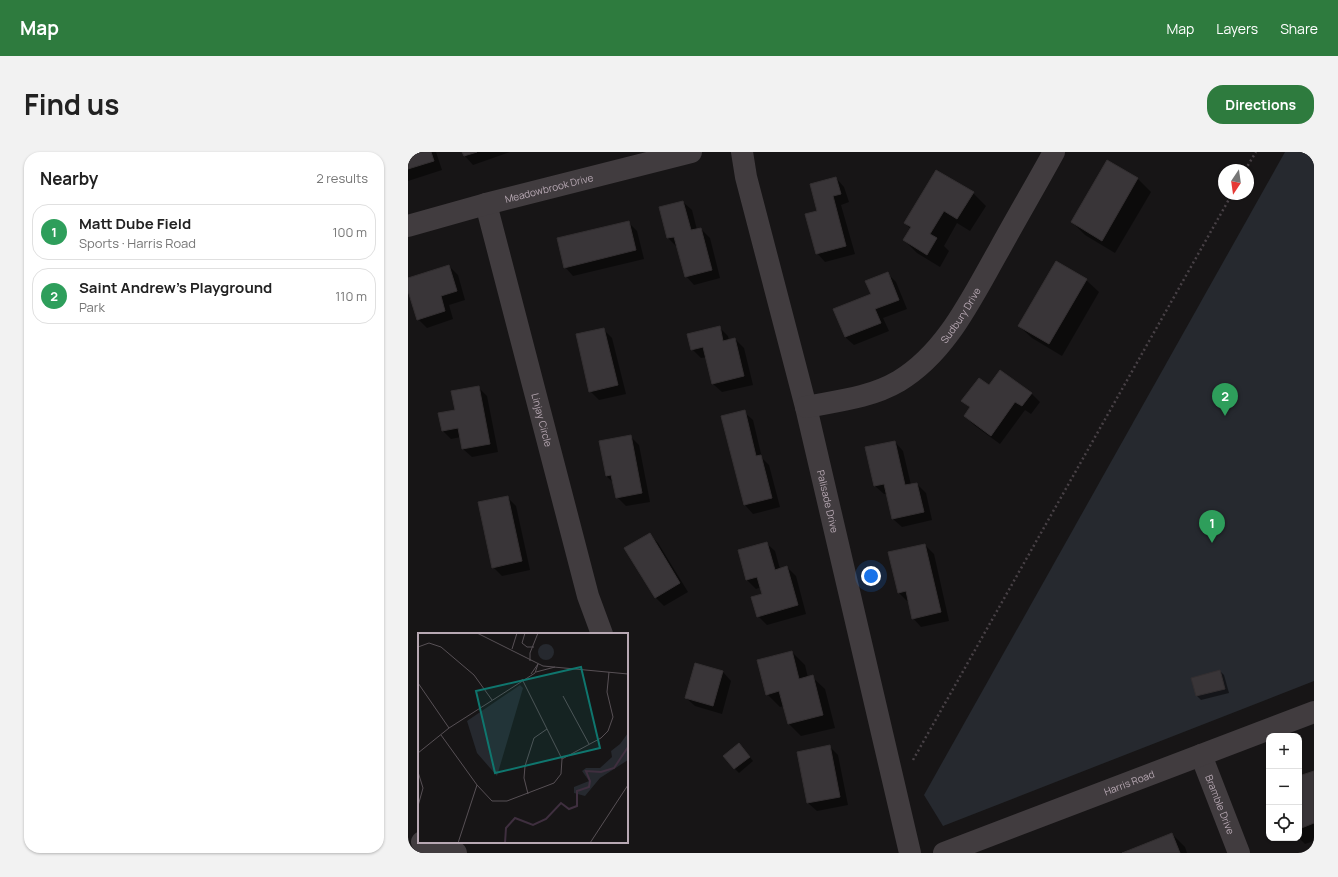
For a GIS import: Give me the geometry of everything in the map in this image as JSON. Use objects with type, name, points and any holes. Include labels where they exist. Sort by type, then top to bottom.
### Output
[{"type":"street","name":"Meadowbrook Drive","points":[[408,226],[486,204],[691,152]]},
{"type":"street","name":"Palisade Drive","points":[[742,152],[746,177],[806,407],[910,853]]},
{"type":"street","name":"Sudbury Drive","points":[[806,407],[845,400],[872,393],[898,381],[924,363],[947,337],[969,303],[1054,152]]},
{"type":"street","name":"Linjay Circle","points":[[486,204],[588,596],[602,633]]},
{"type":"street","name":"Harris Road","points":[[944,853],[1314,712]]},
{"type":"street","name":"Bramble Drive","points":[[1201,755],[1239,853]]},
{"type":"street","points":[[408,837],[418,841]]},
{"type":"street","points":[[425,843],[456,853]]},
{"type":"path","points":[[1249,164],[1256,152]]},
{"type":"path","points":[[895,790],[1229,200]]},
{"type":"shaded area","points":[[1285,152],[1314,152],[1314,681],[943,826],[924,795]]},
{"type":"building","points":[[408,152],[431,152],[434,161],[408,169]]},
{"type":"building","points":[[462,152],[477,152],[464,156]]},
{"type":"building","points":[[1107,160],[1138,178],[1102,241],[1071,222]]},
{"type":"building","points":[[936,170],[974,192],[957,219],[944,211],[930,234],[937,238],[927,255],[903,240],[911,227],[904,223]]},
{"type":"building","points":[[836,177],[841,194],[833,196],[846,246],[816,254],[805,214],[817,211],[810,184]]},
{"type":"building","points":[[683,201],[691,230],[701,228],[712,270],[685,277],[674,237],[667,238],[659,207]]},
{"type":"building","points":[[629,221],[636,250],[564,268],[557,238]]},
{"type":"building","points":[[1056,261],[1087,279],[1049,344],[1018,326]]},
{"type":"building","points":[[449,265],[457,291],[441,296],[445,311],[417,320],[408,291],[408,278]]},
{"type":"building","points":[[888,272],[899,300],[875,309],[881,323],[845,337],[833,309],[871,294],[865,281]]},
{"type":"building","points":[[720,326],[723,341],[735,338],[744,376],[712,384],[703,347],[691,350],[687,334]]},
{"type":"building","points":[[604,328],[618,385],[589,392],[576,334]]},
{"type":"building","points":[[1000,370],[1032,393],[1022,406],[1015,402],[991,436],[964,416],[970,407],[961,401],[979,378],[989,385]]},
{"type":"building","points":[[479,386],[490,444],[462,449],[458,428],[442,431],[438,413],[455,410],[451,391]]},
{"type":"building","points":[[745,410],[756,456],[761,455],[772,498],[744,505],[721,416]]},
{"type":"building","points":[[631,435],[642,493],[616,498],[611,475],[606,476],[599,441]]},
{"type":"building","points":[[895,441],[905,485],[917,483],[924,512],[892,519],[884,484],[874,486],[865,447]]},
{"type":"building","points":[[508,496],[522,561],[492,568],[478,502]]},
{"type":"building","points":[[650,533],[680,583],[655,598],[624,548]]},
{"type":"building","points":[[767,542],[775,570],[787,566],[798,605],[757,617],[751,597],[762,594],[757,577],[746,580],[738,550]]},
{"type":"building","points":[[925,544],[941,612],[912,619],[906,591],[898,593],[888,552]]},
{"type":"building","points":[[792,651],[799,679],[813,675],[823,715],[788,724],[779,691],[766,695],[757,660]]},
{"type":"building","points":[[695,663],[723,671],[713,706],[685,698]]},
{"type":"building","points":[[1220,670],[1225,689],[1196,696],[1191,678]]},
{"type":"building","points":[[739,743],[750,757],[734,769],[723,756]]},
{"type":"building","points":[[830,745],[840,797],[807,803],[797,752]]},
{"type":"building","points":[[1314,771],[1314,823],[1302,828],[1302,805],[1302,775]]},
{"type":"building","points":[[1172,833],[1180,853],[1122,853]]},
{"type":"place","name":"Saint Andrew's Playground","points":[[1225,416]]},
{"type":"place","name":"Matt Dube Field","points":[[1212,543]]}]
